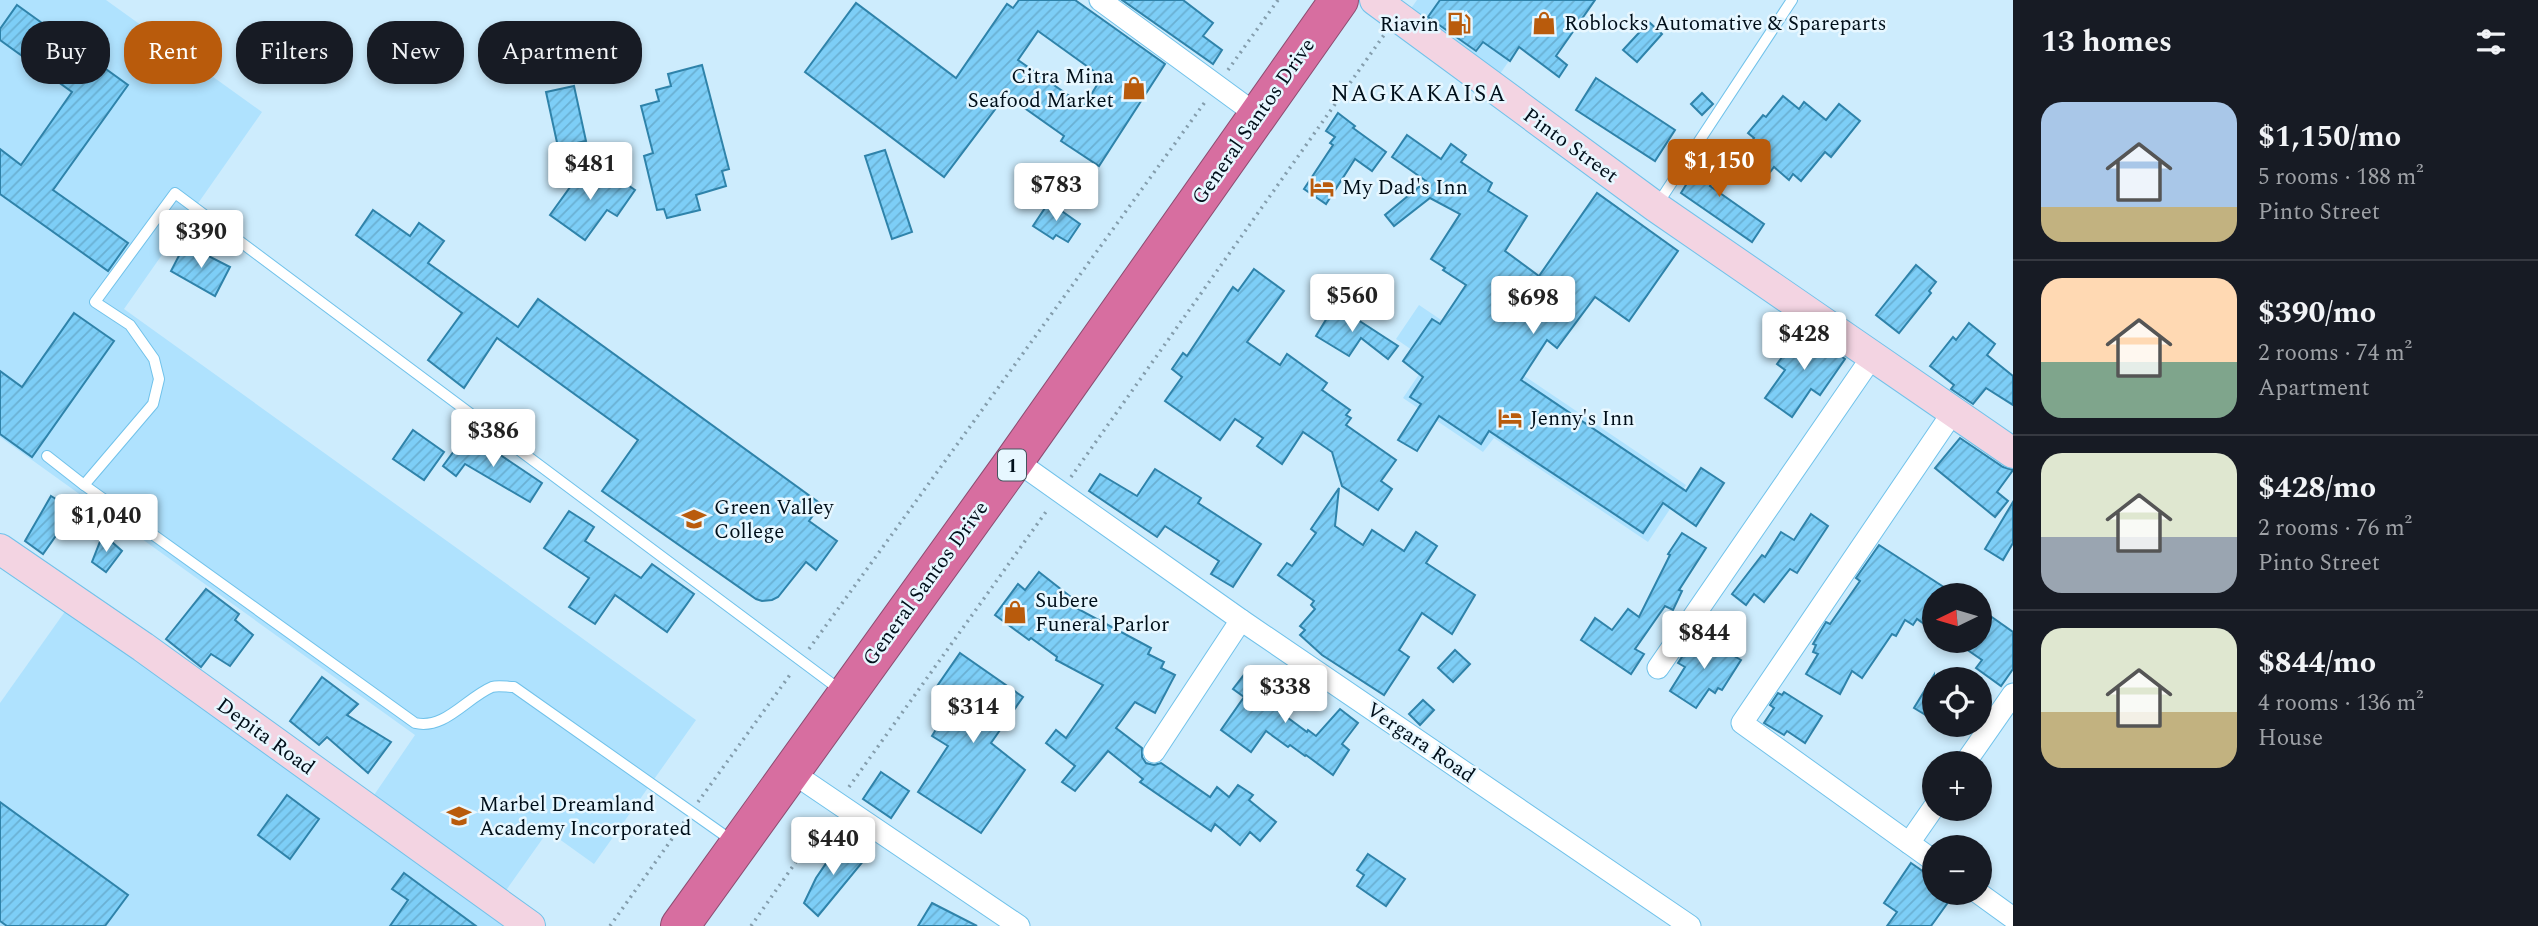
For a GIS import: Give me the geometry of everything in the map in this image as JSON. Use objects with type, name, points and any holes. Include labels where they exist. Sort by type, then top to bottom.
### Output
[{"type":"highway","name":"General Santos Drive","points":[[680,926],[1015,460],[1339,0]]},
{"type":"street","points":[[1100,0],[1258,115]]},
{"type":"street","name":"Pinto Street","points":[[1386,8],[1656,207],[2013,453]]},
{"type":"street","points":[[1658,668],[1872,357]]},
{"type":"street","points":[[1922,852],[1742,723],[1953,412]]},
{"type":"street","name":"Vergara Road","points":[[1015,460],[1241,620],[1690,926]]},
{"type":"street","name":"Depita Road","points":[[0,549],[143,647],[530,926]]},
{"type":"street","points":[[1154,752],[1241,620]]},
{"type":"street","points":[[1973,751],[2013,694]]},
{"type":"street","points":[[790,771],[1019,926]]},
{"type":"street","points":[[1909,843],[1924,821]]},
{"type":"street","points":[[1992,902],[2013,918]]},
{"type":"lane","points":[[1656,207],[1792,0]]},
{"type":"lane","points":[[83,485],[153,404],[159,379],[154,359],[130,326],[94,302],[175,193],[845,693]]},
{"type":"lane","points":[[47,456],[83,485],[415,723],[427,726],[442,720],[495,686],[514,687],[737,844]]},
{"type":"path","points":[[610,926],[1278,0]]},
{"type":"path","points":[[751,926],[1060,491],[1386,8]]},
{"type":"shaded area","points":[[0,0],[106,0],[135,21],[124,21],[124,84],[222,83],[262,112],[124,309],[696,720],[594,864],[548,831],[502,896],[370,801],[415,735],[0,437]]},
{"type":"shaded area","points":[[1417,0],[1478,0],[1527,35],[1495,81],[1407,14]]},
{"type":"shaded area","name":"Jenny's Inn","points":[[1419,305],[1686,485],[1648,542],[1494,438],[1483,452],[1403,398],[1428,361],[1396,339]]},
{"type":"shaded area","points":[[71,603],[517,926],[0,926],[0,703]]},
{"type":"building","points":[[1019,0],[1075,0],[1165,64],[1099,166],[1061,141],[1064,136],[1006,95],[944,177],[805,72],[856,3],[956,78],[1007,4],[1013,8]],"holes":[[[1038,31],[1102,77],[1084,106],[1018,60]]]},
{"type":"building","points":[[1122,0],[1183,0],[1213,23],[1203,36],[1222,50],[1213,64]]},
{"type":"building","points":[[1440,0],[1595,0],[1556,56],[1567,65],[1559,77],[1519,47],[1510,61],[1483,42],[1476,51],[1428,17]]},
{"type":"building","points":[[17,5],[39,21],[21,21],[21,55],[0,40],[0,29]]},
{"type":"building","points":[[1649,22],[1662,34],[1637,62],[1623,50]]},
{"type":"building","points":[[702,65],[729,169],[722,171],[726,186],[696,195],[700,210],[667,218],[664,209],[657,210],[644,156],[653,153],[641,106],[659,101],[656,90],[671,86],[668,74]]},
{"type":"building","points":[[110,72],[128,85],[53,190],[128,243],[108,271],[0,194],[0,149],[21,165],[72,92],[61,84],[110,84]]},
{"type":"building","points":[[1596,78],[1675,130],[1655,161],[1576,110]]},
{"type":"building","points":[[574,86],[586,141],[558,147],[546,92]]},
{"type":"building","points":[[1702,93],[1713,104],[1702,115],[1691,104]]},
{"type":"building","points":[[1783,96],[1799,109],[1804,102],[1826,120],[1839,104],[1860,121],[1831,157],[1825,152],[1801,181],[1793,174],[1789,180],[1774,167],[1767,176],[1742,153],[1754,138],[1748,133]]},
{"type":"building","points":[[1338,113],[1355,126],[1353,128],[1386,152],[1372,171],[1355,159],[1326,204],[1304,189],[1333,145],[1330,143],[1335,137],[1326,131]]},
{"type":"building","points":[[1407,135],[1441,159],[1451,144],[1466,155],[1461,162],[1492,183],[1488,191],[1527,216],[1505,251],[1539,276],[1597,193],[1678,251],[1629,321],[1595,297],[1557,348],[1547,340],[1521,380],[1686,491],[1701,468],[1724,483],[1696,526],[1663,503],[1643,533],[1489,431],[1481,444],[1439,416],[1417,451],[1398,440],[1421,404],[1410,397],[1423,377],[1403,361],[1432,319],[1440,324],[1466,285],[1431,259],[1460,214],[1430,198],[1394,226],[1385,215],[1426,181],[1392,157]]},
{"type":"building","points":[[885,150],[912,232],[892,239],[865,156]]},
{"type":"building","points":[[1707,151],[1725,164],[1710,186],[1764,224],[1752,242],[1681,193]]},
{"type":"building","points":[[586,165],[615,186],[619,179],[635,190],[617,216],[607,210],[585,240],[550,215]]},
{"type":"building","points":[[1049,202],[1080,224],[1068,242],[1056,235],[1053,239],[1033,226]]},
{"type":"building","points":[[373,210],[410,236],[419,223],[444,241],[428,263],[518,327],[538,299],[821,504],[809,521],[837,541],[816,570],[806,562],[778,597],[762,601],[756,599],[602,491],[638,440],[497,338],[464,388],[428,360],[462,313],[356,235]]},
{"type":"building","points":[[185,244],[230,267],[215,296],[171,271]]},
{"type":"building","points":[[1916,265],[1936,282],[1929,291],[1931,293],[1899,333],[1876,315]]},
{"type":"building","points":[[1254,269],[1284,291],[1247,342],[1280,365],[1287,354],[1327,383],[1322,390],[1350,410],[1346,415],[1351,418],[1346,425],[1396,460],[1381,481],[1392,489],[1378,510],[1342,486],[1332,452],[1303,432],[1282,464],[1257,446],[1263,438],[1235,419],[1220,440],[1165,401],[1182,377],[1172,369],[1183,353],[1187,356],[1233,287],[1238,291]]},
{"type":"building","points":[[1335,305],[1398,346],[1388,359],[1361,338],[1349,356],[1316,336]]},
{"type":"building","points":[[74,313],[114,341],[32,457],[0,434],[0,371],[22,387]]},
{"type":"building","points":[[1969,323],[1995,344],[1987,355],[2013,376],[2013,405],[1986,388],[1973,404],[1951,389],[1954,385],[1930,366],[1953,337],[1956,340]]},
{"type":"building","points":[[1803,329],[1845,359],[1820,395],[1811,389],[1792,417],[1765,398],[1785,370],[1777,364]]},
{"type":"building","points":[[413,430],[444,452],[424,480],[393,459]]},
{"type":"building","points":[[465,436],[489,455],[493,450],[542,483],[530,502],[465,464],[456,476],[443,466]]},
{"type":"building","points":[[1960,438],[2003,467],[2013,470],[1997,492],[2008,501],[1995,517],[1935,468]]},
{"type":"building","points":[[1155,469],[1201,498],[1198,503],[1261,544],[1233,587],[1211,574],[1219,561],[1165,526],[1157,537],[1089,491],[1100,474],[1137,496]]},
{"type":"building","points":[[1339,488],[1335,526],[1363,545],[1372,530],[1404,551],[1416,532],[1437,546],[1426,563],[1475,595],[1452,634],[1422,613],[1399,650],[1409,657],[1384,695],[1322,655],[1300,635],[1305,630],[1300,626],[1315,609],[1311,605],[1314,601],[1278,575],[1287,563],[1292,566],[1316,533],[1311,529]]},
{"type":"building","points":[[51,496],[74,510],[43,554],[25,541]]},
{"type":"building","points":[[2013,502],[2013,543],[2003,560],[1985,549]]},
{"type":"building","points":[[569,511],[594,527],[585,541],[641,578],[652,564],[694,594],[667,632],[615,595],[595,624],[569,607],[589,578],[544,548]]},
{"type":"building","points":[[1811,514],[1828,526],[1797,573],[1790,569],[1764,602],[1754,594],[1746,605],[1732,594],[1762,555],[1765,557],[1781,532],[1794,540]]},
{"type":"building","points":[[1682,533],[1706,548],[1679,590],[1682,591],[1673,610],[1665,606],[1635,649],[1644,654],[1631,674],[1581,640],[1595,618],[1612,630],[1628,609],[1639,617],[1670,555],[1668,554]]},
{"type":"building","points":[[103,534],[122,551],[106,572],[92,562]]},
{"type":"building","points":[[1879,545],[1938,583],[1922,583],[1922,623],[1917,619],[1913,625],[1905,620],[1896,636],[1892,634],[1862,678],[1852,671],[1840,694],[1806,674],[1818,654],[1813,652],[1816,645],[1813,644],[1826,622],[1830,624],[1860,581],[1856,578]]},
{"type":"building","points":[[1039,572],[1081,605],[1078,609],[1151,648],[1148,654],[1164,662],[1161,668],[1175,675],[1155,713],[1135,702],[1116,728],[1142,748],[1142,757],[1146,763],[1161,763],[1210,797],[1217,787],[1229,797],[1238,785],[1253,795],[1249,800],[1276,822],[1260,841],[1250,832],[1240,845],[1215,824],[1211,831],[1140,782],[1143,779],[1108,751],[1075,791],[1062,782],[1075,766],[1046,743],[1056,730],[1066,738],[1103,685],[1056,660],[1057,657],[995,615],[1018,584],[1025,590]]},
{"type":"building","points":[[206,589],[239,614],[235,620],[253,635],[230,666],[211,654],[201,667],[166,639]]},
{"type":"building","points":[[1992,617],[2013,632],[2013,669],[2001,686],[1992,680],[1992,667],[1977,667],[1982,660],[1972,653],[1992,653]]},
{"type":"building","points":[[1697,634],[1741,660],[1722,690],[1718,688],[1715,693],[1709,689],[1696,708],[1670,691],[1685,667],[1678,663]]},
{"type":"building","points":[[1455,650],[1470,664],[1453,682],[1438,668]]},
{"type":"building","points":[[960,653],[1023,697],[991,743],[1025,770],[981,833],[918,792],[948,746],[932,736],[951,705],[933,692]]},
{"type":"building","points":[[1250,667],[1266,679],[1264,683],[1280,695],[1272,706],[1307,732],[1308,730],[1316,736],[1340,709],[1358,723],[1342,744],[1349,750],[1333,775],[1266,731],[1251,752],[1221,730],[1244,697],[1233,689]]},
{"type":"building","points":[[322,677],[358,704],[347,715],[391,742],[368,773],[327,737],[319,745],[290,721]]},
{"type":"building","points":[[1784,692],[1822,716],[1805,743],[1787,731],[1784,735],[1764,723],[1774,708],[1770,705],[1778,693],[1782,695]]},
{"type":"building","points":[[1922,695],[1922,713],[1914,708]]},
{"type":"building","points":[[1423,700],[1434,710],[1420,725],[1409,714]]},
{"type":"building","points":[[881,772],[909,791],[891,818],[863,799]]},
{"type":"building","points":[[287,795],[319,819],[290,859],[258,835]]},
{"type":"building","points":[[0,802],[128,895],[105,926],[7,926],[0,921]]},
{"type":"building","points":[[842,840],[865,859],[818,916],[804,903],[816,878]]},
{"type":"building","points":[[1368,854],[1405,879],[1386,906],[1357,886],[1364,875],[1357,870]]},
{"type":"building","points":[[1911,863],[1922,871],[1922,905],[1946,905],[1931,926],[1887,926],[1897,912],[1884,903]]},
{"type":"building","points":[[404,873],[476,926],[390,926],[408,900],[392,889]]},
{"type":"building","points":[[932,903],[977,926],[918,926]]},
{"type":"place","name":"Roblocks Automative & Spareparts","points":[[1544,23]]},
{"type":"place","name":"Riavin","points":[[1459,24]]},
{"type":"place","name":"Citra Mina Seafood Market","points":[[1134,88]]},
{"type":"place","name":"My Dad's Inn","points":[[1322,187]]},
{"type":"place","name":"Jenny's Inn","points":[[1510,418]]},
{"type":"place","name":"Green Valley College","points":[[694,519]]},
{"type":"place","name":"Subere Funeral Parlor","points":[[1015,612]]},
{"type":"place","name":"Marbel Dreamland Academy Incorporated","points":[[459,816]]},
{"type":"district","name":"NAGKAKAISA","points":[[1419,93]]}]
